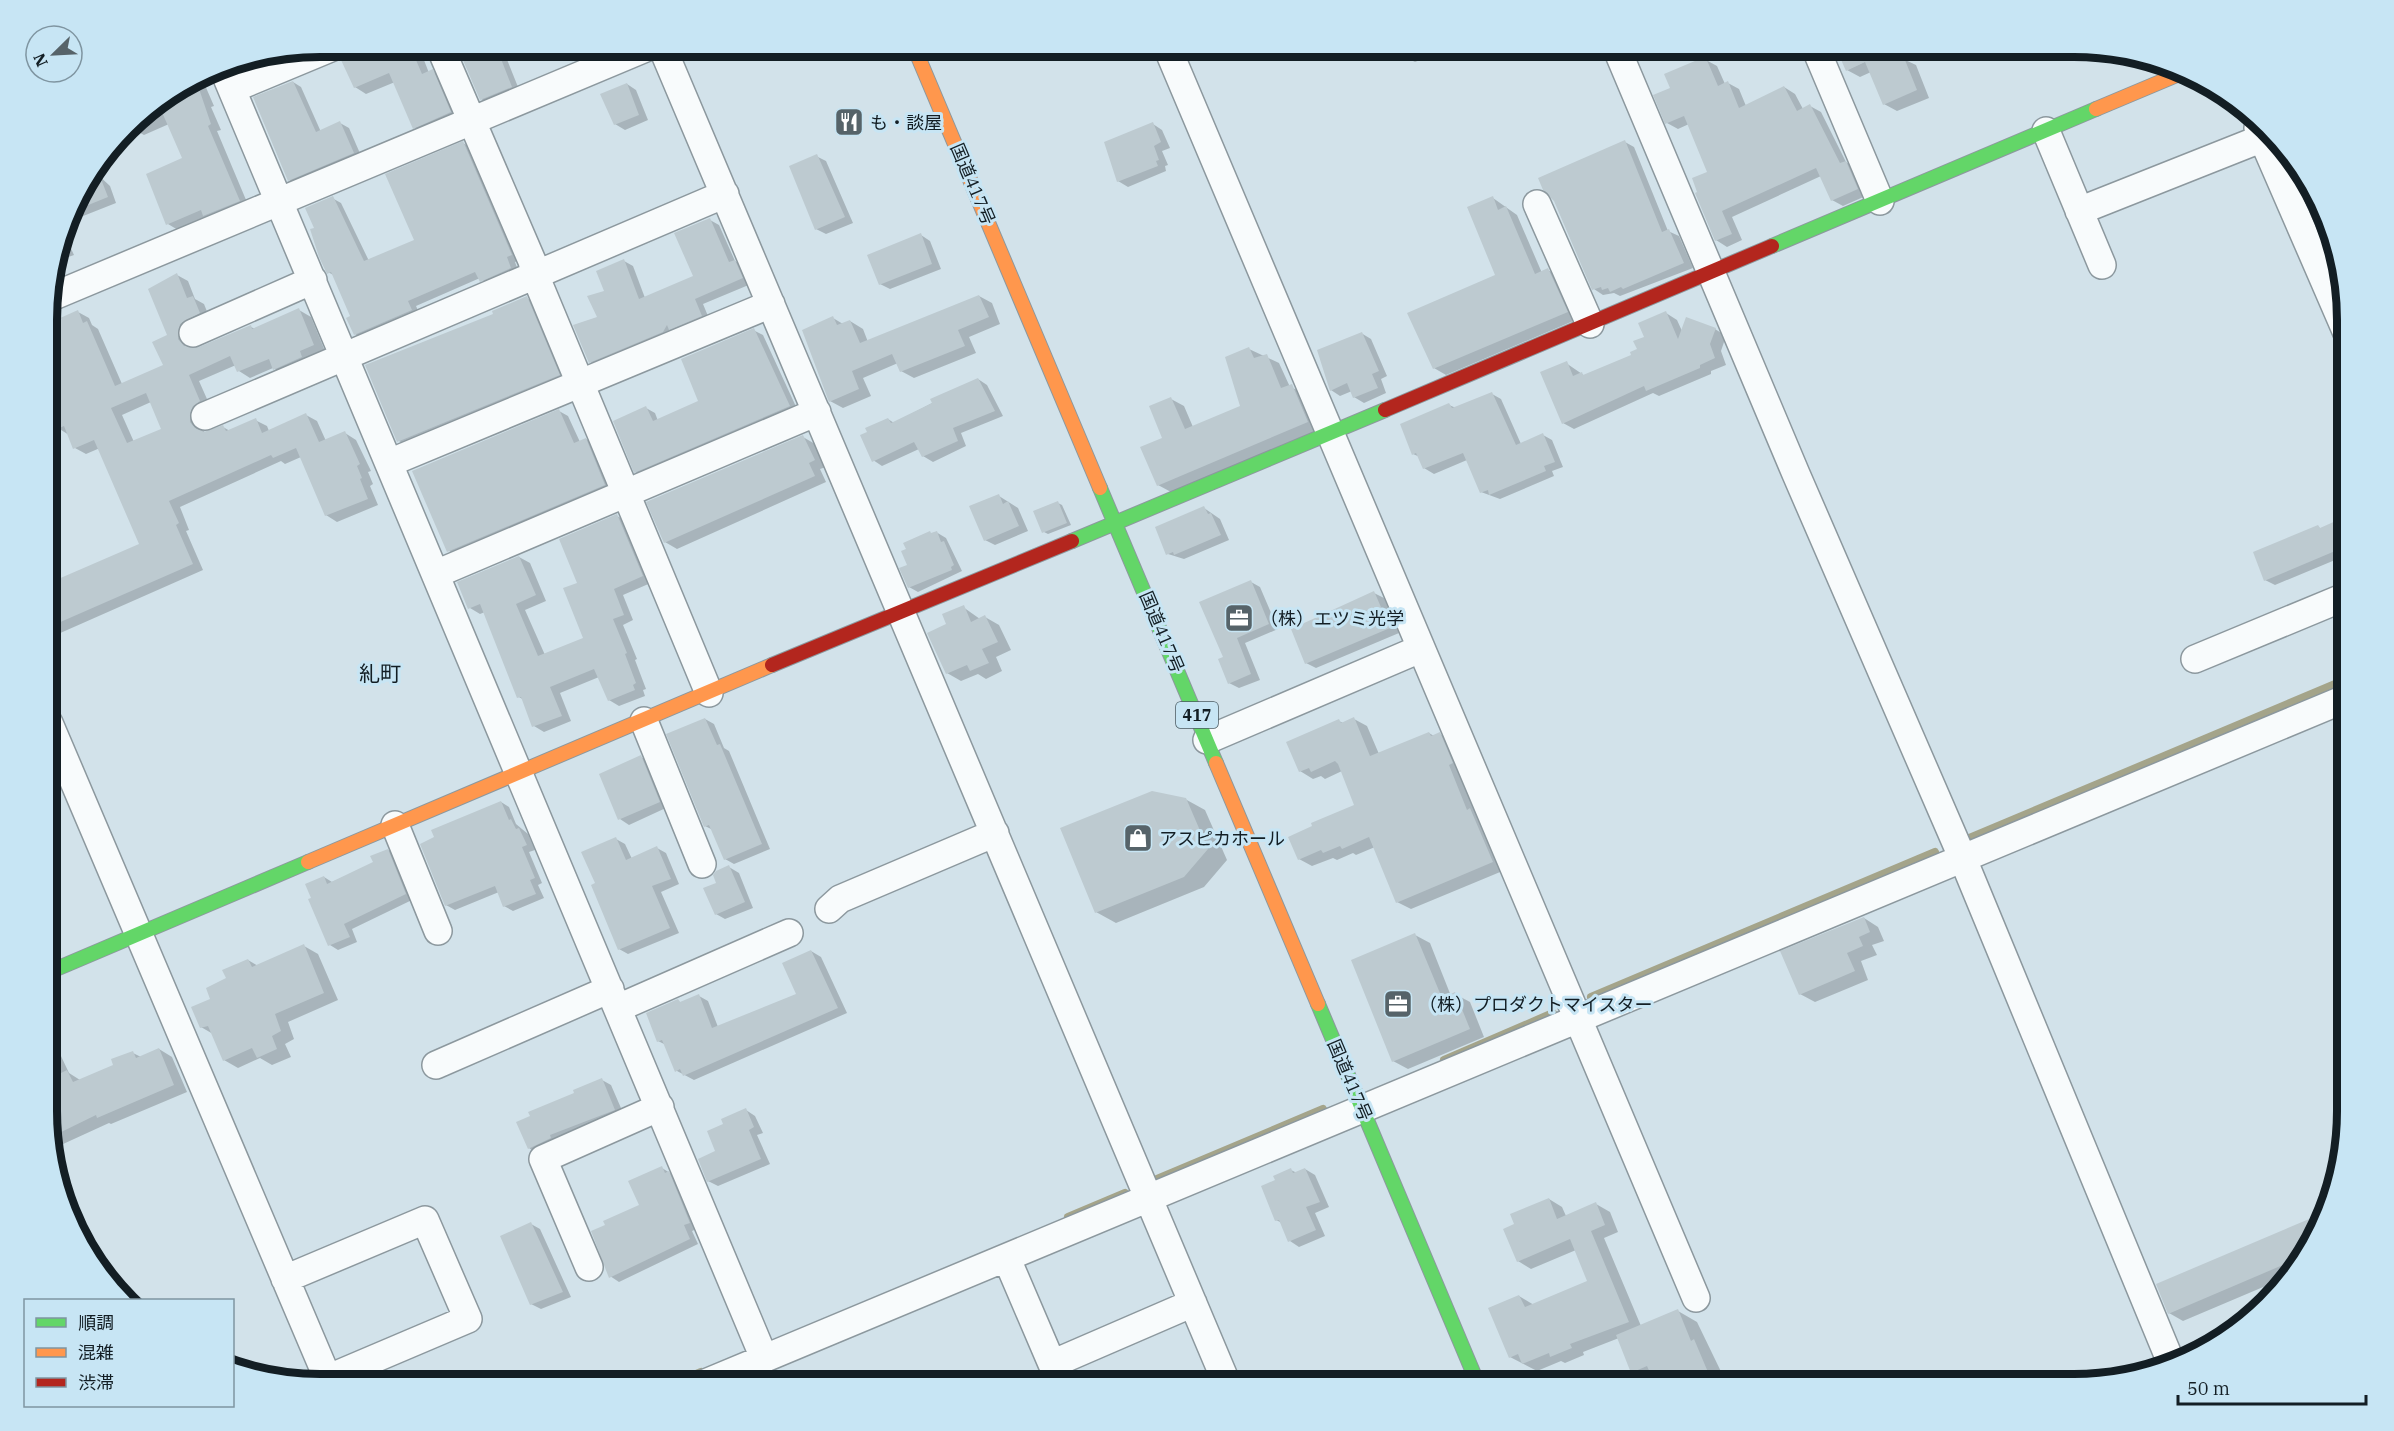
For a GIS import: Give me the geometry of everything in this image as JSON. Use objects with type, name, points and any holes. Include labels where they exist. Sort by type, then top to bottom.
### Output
[{"type":"main road","name":"国道417号","points":[[919,57],[1474,1374]]},
{"type":"main road","points":[[57,969],[900,611],[1330,434],[2173,77]]},
{"type":"street","points":[[445,57],[532,261],[535,275],[709,693]]},
{"type":"street","points":[[59,294],[622,57]]},
{"type":"street","points":[[667,57],[1223,1374]]},
{"type":"street","points":[[1172,57],[1696,1298]]},
{"type":"street","points":[[1621,57],[1963,859],[2168,1356]]},
{"type":"street","points":[[1820,57],[1880,201]]},
{"type":"street","points":[[291,59],[227,78],[764,1358]]},
{"type":"street","points":[[2046,131],[2102,265]]},
{"type":"street","points":[[2079,211],[2259,133]]},
{"type":"street","points":[[2261,135],[2336,308]]},
{"type":"street","points":[[205,416],[725,194]]},
{"type":"street","points":[[1538,204],[1590,324]]},
{"type":"street","points":[[193,333],[313,280]]},
{"type":"street","points":[[389,463],[771,304]]},
{"type":"street","points":[[436,574],[816,412]]},
{"type":"street","points":[[2195,658],[2337,600]]},
{"type":"street","points":[[1207,740],[1420,649]]},
{"type":"street","points":[[726,1374],[1149,1200],[2337,702]]},
{"type":"street","points":[[644,721],[702,864]]},
{"type":"street","points":[[57,742],[285,1279],[321,1374]]},
{"type":"street","points":[[395,825],[438,931]]},
{"type":"street","points":[[830,909],[840,899],[994,833]]},
{"type":"street","points":[[436,1065],[789,933]]},
{"type":"street","points":[[589,1267],[543,1159],[660,1107]]},
{"type":"street","points":[[285,1279],[425,1220],[468,1319],[342,1374]]},
{"type":"street","points":[[1007,1259],[1052,1364],[1193,1303]]},
{"type":"building","points":[[345,57],[415,57],[422,74],[433,69],[451,112],[413,129],[389,73],[354,88],[341,60]]},
{"type":"building","points":[[462,57],[500,57],[512,87],[480,100]]},
{"type":"building","points":[[1840,57],[1892,57],[1893,60],[1904,57],[1917,90],[1883,105],[1865,62],[1846,71]]},
{"type":"building","points":[[1706,58],[1718,86],[1728,81],[1739,108],[1784,86],[1797,111],[1810,104],[1840,163],[1846,161],[1858,189],[1831,201],[1816,168],[1722,211],[1732,234],[1715,241],[1695,193],[1697,192],[1692,178],[1707,172],[1684,116],[1665,124],[1653,95],[1670,88],[1664,74]]},
{"type":"building","points":[[293,81],[316,132],[340,121],[354,153],[288,181],[253,97]]},
{"type":"building","points":[[627,83],[639,115],[614,125],[600,94]]},
{"type":"building","points":[[198,87],[211,124],[208,126],[240,201],[203,216],[201,210],[166,225],[146,174],[182,158],[161,110]]},
{"type":"building","points":[[1153,122],[1161,142],[1154,146],[1159,160],[1156,161],[1158,166],[1117,182],[1104,142]]},
{"type":"building","points":[[1625,140],[1662,232],[1669,229],[1684,263],[1623,289],[1621,287],[1610,292],[1608,288],[1602,290],[1601,287],[1592,290],[1554,201],[1543,190],[1538,178]]},
{"type":"building","points":[[463,141],[512,255],[507,257],[511,268],[480,282],[475,272],[408,301],[412,310],[354,335],[346,318],[350,316],[331,272],[327,274],[319,257],[310,229],[314,228],[305,208],[333,196],[364,261],[414,240],[385,174]]},
{"type":"building","points":[[817,154],[845,217],[815,230],[789,166]]},
{"type":"building","points":[[101,179],[108,197],[83,207],[92,189],[97,180]]},
{"type":"building","points":[[1493,196],[1498,210],[1506,206],[1535,274],[1548,268],[1568,312],[1433,369],[1407,313],[1495,275],[1467,207]]},
{"type":"building","points":[[710,218],[729,262],[735,260],[743,278],[695,299],[702,316],[669,330],[667,325],[663,332],[589,363],[573,325],[597,317],[587,296],[604,291],[596,271],[624,259],[639,299],[693,276],[674,233]]},
{"type":"building","points":[[921,233],[932,264],[879,285],[867,255]]},
{"type":"building","points":[[177,273],[187,298],[193,296],[200,313],[180,324],[178,339],[184,346],[199,347],[251,325],[252,329],[299,308],[314,345],[300,351],[302,357],[273,370],[269,359],[237,372],[230,356],[189,375],[200,401],[193,406],[190,422],[195,428],[204,432],[223,425],[226,431],[256,418],[262,433],[306,413],[319,442],[345,431],[360,464],[357,466],[368,499],[325,516],[296,448],[273,458],[271,455],[169,501],[179,523],[176,525],[193,564],[57,624],[57,580],[139,544],[94,440],[73,449],[64,426],[57,429],[57,319],[78,310],[83,323],[87,321],[115,386],[163,365],[152,342],[167,335],[148,289]],"holes":[[[146,393],[161,429],[127,443],[111,408]]]},
{"type":"building","points":[[979,295],[989,317],[958,330],[965,346],[900,372],[892,354],[852,371],[859,389],[829,402],[802,330],[833,316],[837,325],[850,320],[860,343]]},
{"type":"building","points":[[527,296],[560,375],[397,442],[365,365],[493,314],[492,311]]},
{"type":"building","points":[[1666,311],[1678,339],[1686,317],[1716,328],[1710,344],[1715,358],[1700,365],[1700,368],[1646,391],[1644,386],[1562,424],[1540,372],[1567,361],[1573,376],[1582,372],[1583,375],[1631,355],[1630,352],[1637,349],[1633,341],[1644,337],[1638,323]]},
{"type":"building","points":[[754,328],[790,406],[634,473],[613,421],[646,406],[653,421],[698,401],[681,359]]},
{"type":"building","points":[[1362,332],[1379,371],[1372,374],[1378,388],[1353,398],[1347,383],[1330,391],[1317,350]]},
{"type":"building","points":[[1249,347],[1254,358],[1267,354],[1281,388],[1292,384],[1308,422],[1157,486],[1140,447],[1162,438],[1149,406],[1171,397],[1185,429],[1240,406],[1225,357]]},
{"type":"building","points":[[978,378],[995,411],[953,428],[958,441],[922,457],[914,442],[872,462],[860,435],[867,432],[865,428],[888,418],[891,423],[932,403],[930,399]]},
{"type":"building","points":[[1492,392],[1516,445],[1543,433],[1555,462],[1544,466],[1546,471],[1489,495],[1488,490],[1480,493],[1463,453],[1423,469],[1416,453],[1412,455],[1400,424],[1449,403],[1452,408]]},
{"type":"building","points":[[559,409],[574,443],[586,438],[605,485],[447,552],[412,471]]},
{"type":"building","points":[[803,435],[815,460],[809,463],[815,476],[664,543],[646,502]]},
{"type":"building","points":[[999,494],[1003,504],[1008,501],[1019,526],[984,541],[969,506]]},
{"type":"building","points":[[1058,501],[1067,523],[1042,533],[1033,511]]},
{"type":"building","points":[[1204,506],[1208,514],[1211,513],[1221,535],[1174,555],[1173,552],[1166,555],[1155,527]]},
{"type":"building","points":[[617,514],[643,576],[614,589],[624,615],[613,619],[627,653],[625,654],[636,683],[633,685],[635,690],[608,701],[594,669],[550,687],[562,716],[532,727],[521,697],[517,698],[480,604],[468,609],[457,582],[519,556],[536,595],[516,604],[538,656],[583,638],[563,588],[577,583],[559,539]]},
{"type":"building","points":[[2337,520],[2337,550],[2264,581],[2253,552],[2318,525],[2320,528]]},
{"type":"building","points":[[930,531],[931,533],[937,531],[954,565],[951,567],[952,570],[908,588],[899,568],[907,565],[901,551],[906,549],[903,543]]},
{"type":"building","points":[[1251,580],[1269,624],[1237,638],[1251,674],[1228,684],[1218,659],[1223,657],[1199,602]]},
{"type":"building","points":[[1374,591],[1390,628],[1305,664],[1291,629]]},
{"type":"building","points":[[964,605],[971,622],[985,615],[998,642],[982,649],[989,663],[970,671],[967,665],[946,674],[927,633],[946,624],[942,614]]},
{"type":"building","points":[[1354,717],[1370,756],[1429,732],[1431,736],[1440,732],[1453,763],[1449,765],[1467,810],[1470,808],[1493,862],[1396,903],[1369,837],[1342,849],[1340,846],[1323,853],[1321,850],[1298,860],[1288,837],[1312,826],[1311,823],[1354,805],[1335,761],[1311,772],[1309,768],[1299,772],[1286,742],[1339,719],[1341,723]]},
{"type":"building","points":[[705,718],[717,745],[720,744],[762,844],[724,860],[709,825],[704,827],[666,734]]},
{"type":"building","points":[[641,755],[660,802],[618,820],[599,774]]},
{"type":"building","points":[[1152,791],[1186,798],[1208,849],[1184,877],[1095,913],[1060,828]]},
{"type":"building","points":[[501,801],[509,820],[511,819],[516,829],[519,828],[527,845],[522,847],[535,878],[530,880],[536,894],[503,907],[495,886],[445,906],[420,844],[434,837],[431,830]]},
{"type":"building","points":[[616,837],[626,860],[657,846],[671,879],[652,886],[670,928],[618,950],[591,885],[595,883],[581,852]]},
{"type":"building","points":[[388,849],[406,894],[344,924],[350,937],[328,946],[308,899],[311,898],[305,884],[324,876],[327,884],[373,862],[370,856]]},
{"type":"building","points":[[729,865],[745,902],[715,915],[703,888],[716,883],[713,875],[716,871]]},
{"type":"building","points":[[1864,917],[1870,932],[1859,937],[1863,946],[1847,953],[1855,971],[1799,995],[1780,951]]},
{"type":"building","points":[[1415,933],[1442,998],[1455,992],[1470,1029],[1392,1062],[1351,960]]},
{"type":"building","points":[[304,944],[324,993],[275,1014],[281,1031],[272,1036],[277,1049],[257,1058],[252,1048],[223,1061],[208,1026],[200,1028],[191,1007],[210,999],[206,988],[226,978],[222,970],[248,959],[252,967]]},
{"type":"building","points":[[811,950],[838,1008],[683,1076],[680,1069],[675,1072],[662,1040],[657,1042],[646,1013],[678,999],[680,1002],[699,994],[712,1028],[796,994],[782,963]]},
{"type":"building","points":[[159,1048],[174,1085],[97,1118],[96,1115],[58,1133],[57,1075],[67,1070],[73,1082],[113,1065],[111,1059],[133,1051],[136,1058]]},
{"type":"building","points":[[602,1078],[615,1110],[550,1135],[551,1138],[528,1149],[516,1122],[530,1116],[528,1112],[574,1093],[573,1090]]},
{"type":"building","points":[[746,1108],[754,1127],[749,1130],[761,1159],[707,1182],[698,1159],[715,1151],[707,1131],[723,1124],[721,1119]]},
{"type":"building","points":[[662,1166],[665,1173],[669,1171],[690,1223],[684,1225],[690,1239],[609,1278],[591,1231],[605,1225],[603,1221],[639,1205],[628,1181]]},
{"type":"building","points":[[1291,1168],[1293,1173],[1305,1168],[1320,1202],[1306,1207],[1316,1230],[1288,1242],[1279,1220],[1275,1221],[1261,1186],[1275,1180],[1273,1176]]},
{"type":"building","points":[[1549,1198],[1557,1219],[1596,1202],[1605,1225],[1591,1231],[1629,1322],[1570,1344],[1572,1348],[1550,1357],[1549,1353],[1522,1364],[1518,1354],[1509,1358],[1488,1308],[1519,1295],[1525,1307],[1587,1281],[1570,1239],[1517,1262],[1503,1229],[1514,1224],[1510,1214]]},
{"type":"building","points":[[2314,1217],[2289,1262],[2168,1314],[2156,1284]]},
{"type":"building","points":[[531,1222],[563,1292],[530,1305],[500,1236]]},
{"type":"building","points":[[1678,1309],[1691,1341],[1694,1339],[1709,1374],[1651,1374],[1647,1366],[1631,1373],[1616,1335]]},
{"type":"waterway","points":[[1967,839],[2337,683]]},
{"type":"waterway","points":[[1591,997],[1935,852]]},
{"type":"waterway","points":[[1444,1060],[1553,1013]]},
{"type":"waterway","points":[[1157,1179],[1323,1109]]},
{"type":"waterway","points":[[1068,1217],[1125,1193]]},
{"type":"waterway","points":[[696,1374],[701,1372]]},
{"type":"traffic: fast","points":[[1772,246],[2096,109]]},
{"type":"traffic: fast","points":[[1072,541],[1385,410]]},
{"type":"traffic: fast","points":[[1100,488],[1216,763]]},
{"type":"traffic: fast","points":[[57,969],[308,862]]},
{"type":"traffic: fast","points":[[1318,1004],[1474,1374]]},
{"type":"traffic: slow","points":[[918,57],[1100,488]]},
{"type":"traffic: slow","points":[[2096,109],[2173,77]]},
{"type":"traffic: slow","points":[[308,862],[772,665]]},
{"type":"traffic: slow","points":[[1216,763],[1318,1004]]},
{"type":"traffic: jam","points":[[1385,410],[1772,246]]},
{"type":"traffic: jam","points":[[772,665],[1072,541]]},
{"type":"place","name":"も・談屋","points":[[849,122]]},
{"type":"place","name":"（株）エツミ光学","points":[[1239,618]]},
{"type":"place","name":"アスピカホール","points":[[1138,838]]},
{"type":"place","name":"（株）プロダクトマイスター","points":[[1398,1004]]},
{"type":"district","name":"糺町","points":[[380,673]]}]
